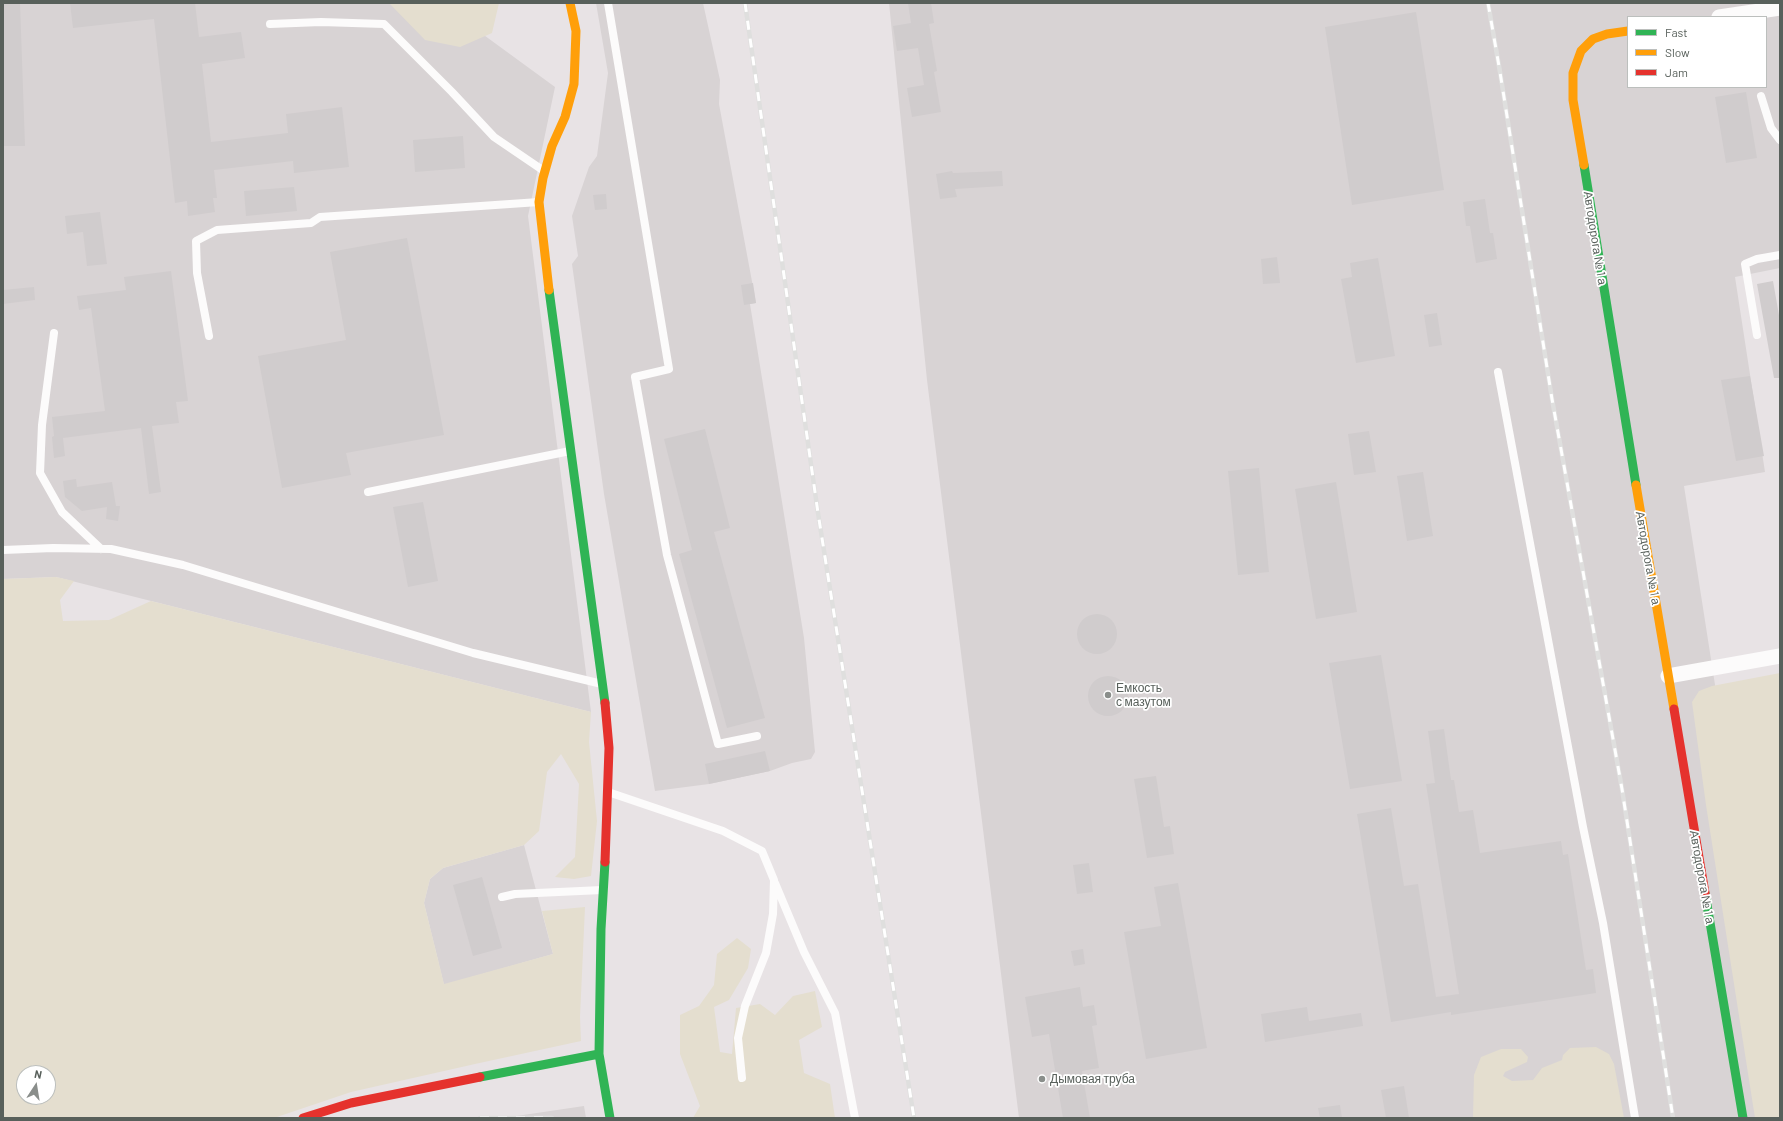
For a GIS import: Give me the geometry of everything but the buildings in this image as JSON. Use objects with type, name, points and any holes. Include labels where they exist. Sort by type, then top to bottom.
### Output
[{"type":"street","points":[[570,3],[576,31],[574,84],[564,117],[552,146],[545,172],[540,202],[541,228],[603,685],[609,748],[600,929],[599,1054],[610,1118]]},
{"type":"street","points":[[1726,16],[1780,8]]},
{"type":"street","name":"Автодорога № 1 а","points":[[1627,30],[1606,34],[1593,39],[1581,51],[1573,73],[1573,100],[1743,1118]]},
{"type":"street","points":[[1668,676],[1780,656]]},
{"type":"street","points":[[302,1118],[352,1103],[599,1054]]},
{"type":"lane","points":[[608,3],[669,369],[635,377],[667,555],[718,744],[757,736]]},
{"type":"lane","points":[[270,24],[321,22],[384,24],[452,92],[494,137],[545,172]]},
{"type":"lane","points":[[1761,96],[1771,128],[1780,140]]},
{"type":"lane","points":[[209,336],[197,273],[196,241],[217,230],[311,223],[320,217],[540,202]]},
{"type":"lane","points":[[1757,335],[1745,264],[1757,259],[1780,255]]},
{"type":"lane","points":[[54,333],[42,425],[40,473],[62,512],[101,549]]},
{"type":"lane","points":[[1498,372],[1581,819],[1603,923],[1635,1118]]},
{"type":"lane","points":[[368,492],[571,451]]},
{"type":"lane","points":[[3,550],[53,548],[111,549],[183,565],[473,653],[603,685]]},
{"type":"lane","points":[[608,792],[723,831],[762,851],[804,952],[835,1013],[855,1118]]},
{"type":"lane","points":[[742,1078],[738,1038],[745,1006],[766,953],[773,914],[774,880]]},
{"type":"lane","points":[[502,897],[515,894],[603,890]]},
{"type":"shaded area","points":[[3,3],[440,3],[555,87],[528,216],[591,712],[56,577],[3,579]]},
{"type":"shaded area","points":[[389,3],[499,3],[492,33],[460,47],[425,40]]},
{"type":"shaded area","points":[[596,3],[703,3],[720,80],[719,104],[756,303],[750,304],[804,638],[815,752],[811,759],[792,763],[770,771],[709,784],[655,791],[604,494],[572,264],[578,256],[572,216],[589,167],[597,156],[608,73]]},
{"type":"shaded area","points":[[889,3],[1780,3],[1780,268],[1735,277],[1765,472],[1684,486],[1780,1102],[1780,1118],[1019,1118],[927,380]]},
{"type":"shaded area","points":[[56,577],[74,581],[60,600],[63,621],[109,620],[151,601],[591,712],[589,742],[597,821],[591,876],[574,879],[555,877],[575,857],[579,784],[561,754],[547,772],[539,831],[524,845],[443,868],[430,879],[424,903],[444,984],[553,954],[542,911],[585,907],[580,1017],[581,1041],[351,1092],[274,1118],[3,1118],[3,579]]},
{"type":"shaded area","points":[[1780,673],[1780,1118],[1755,1118],[1706,805],[1692,702],[1699,691],[1712,686]]},
{"type":"shaded area","points":[[524,845],[553,954],[444,985],[424,903],[430,879],[443,868]]},
{"type":"shaded area","points":[[737,938],[751,949],[748,968],[729,1000],[714,1007],[720,1052],[732,1054],[736,1008],[760,1004],[775,1015],[793,996],[815,991],[822,1027],[799,1040],[804,1073],[830,1084],[835,1118],[693,1118],[700,1106],[680,1054],[680,1015],[699,1006],[714,985],[717,954]]},
{"type":"shaded area","points":[[1596,1047],[1609,1054],[1614,1064],[1624,1118],[1473,1118],[1474,1075],[1481,1057],[1501,1049],[1521,1049],[1528,1057],[1527,1062],[1505,1072],[1503,1076],[1512,1081],[1533,1080],[1542,1068],[1562,1060],[1563,1055],[1570,1048]]},
{"type":"shaded area","points":[[584,1106],[586,1118],[503,1118]]},
{"type":"railway","points":[[745,3],[818,513],[914,1118]]},
{"type":"railway","points":[[1488,3],[1552,399],[1622,789],[1673,1118]]},
{"type":"railway","points":[[480,1118],[552,1118]]},
{"type":"traffic: fast","points":[[1584,165],[1636,485]]},
{"type":"traffic: fast","points":[[549,290],[605,703]]},
{"type":"traffic: fast","points":[[605,862],[601,929],[599,1054],[610,1118]]},
{"type":"traffic: fast","points":[[1705,893],[1743,1118]]},
{"type":"traffic: fast","points":[[480,1077],[599,1054]]},
{"type":"traffic: slow","points":[[549,290],[539,202],[543,178],[552,146],[565,117],[574,84],[576,31],[570,3]]},
{"type":"traffic: slow","points":[[1584,165],[1573,100],[1573,73],[1581,51],[1593,39],[1607,34],[1627,31]]},
{"type":"traffic: slow","points":[[1636,485],[1674,709]]},
{"type":"traffic: jam","points":[[605,703],[609,748],[605,862]]},
{"type":"traffic: jam","points":[[1674,709],[1705,893]]},
{"type":"traffic: jam","points":[[303,1118],[351,1103],[480,1077]]},
{"type":"place","name":"Емкость с мазутом","points":[[1108,695]]},
{"type":"place","name":"Дымовая труба","points":[[1042,1079]]}]
